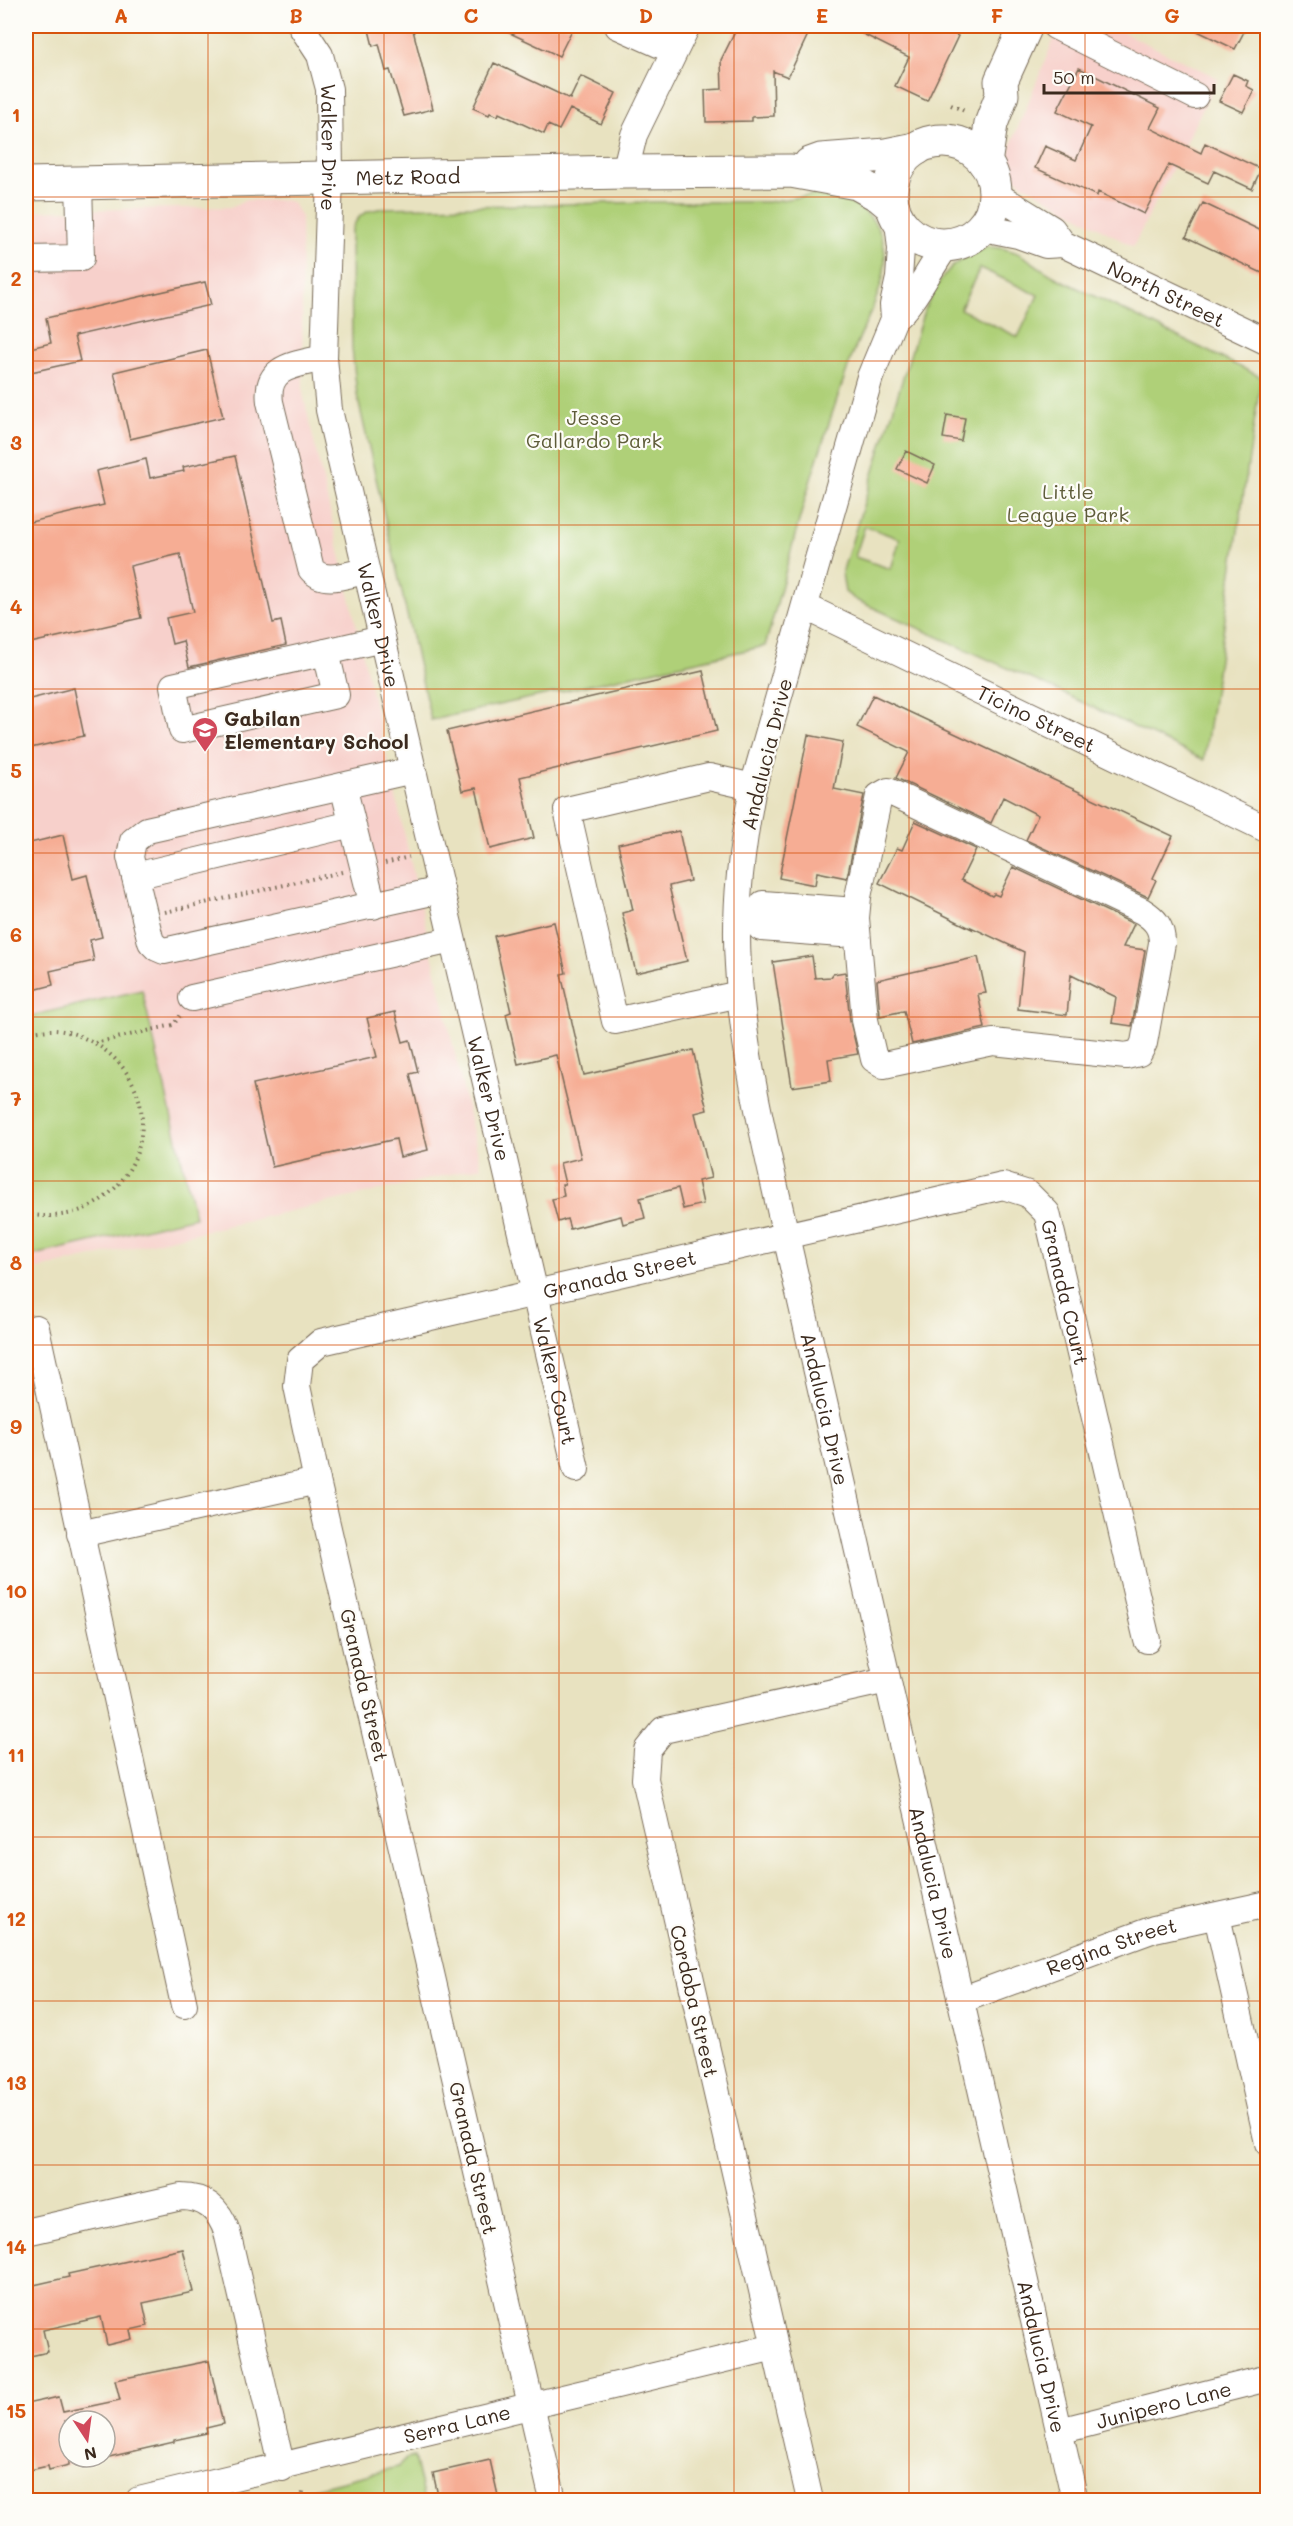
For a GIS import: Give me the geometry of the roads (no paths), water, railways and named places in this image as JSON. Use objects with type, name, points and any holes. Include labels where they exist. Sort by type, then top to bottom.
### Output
[{"type":"main road","points":[[985,163],[991,124],[1002,95],[1001,81],[1026,26]]},
{"type":"main road","points":[[931,145],[967,146],[985,163],[992,178],[994,194],[991,218],[973,236],[947,245],[920,240],[908,233],[896,214],[894,178],[905,157],[931,145],[971,114],[988,89],[1001,81]]},
{"type":"main road","name":"Metz Road","points":[[791,171],[821,160],[886,155],[931,145]]},
{"type":"main road","name":"Metz Road","points":[[26,184],[625,172],[791,171],[857,183],[880,196],[896,214]]},
{"type":"street","name":"Walker Drive","points":[[301,26],[320,55],[329,89],[330,178],[324,358],[329,410],[535,1293]]},
{"type":"street","points":[[618,26],[674,51]]},
{"type":"street","points":[[625,172],[634,135],[687,26]]},
{"type":"street","points":[[1055,26],[1195,96]]},
{"type":"street","points":[[26,259],[81,258],[79,183]]},
{"type":"street","name":"North Street","points":[[994,194],[1052,229],[1063,244],[1268,342]]},
{"type":"street","name":"Andalucia Drive","points":[[894,319],[892,305],[899,278],[901,249],[896,214]]},
{"type":"street","name":"North Street","points":[[983,228],[1018,235],[1046,245],[1063,244]]},
{"type":"street","name":"Andalucia Drive","points":[[947,245],[924,276],[905,309],[894,319],[870,377],[753,787],[742,853],[747,915],[740,993],[746,1047],[786,1236],[1075,2500]]},
{"type":"street","points":[[324,358],[288,367],[279,372],[270,384],[270,402],[311,569],[315,574],[330,578],[366,571]]},
{"type":"street","name":"Ticino Street","points":[[806,607],[1268,830]]},
{"type":"street","points":[[326,652],[336,695],[182,730],[173,686],[382,639]]},
{"type":"street","points":[[413,770],[147,830],[133,841],[130,849],[135,876],[152,942],[157,948],[174,951],[441,890]]},
{"type":"street","points":[[740,993],[615,1021],[567,810],[709,777],[753,787]]},
{"type":"street","points":[[343,786],[373,906]]},
{"type":"street","points":[[747,915],[761,928],[841,934],[852,924],[879,796],[883,792],[893,791],[1142,911],[1154,920],[1160,929],[1162,944],[1141,1050],[1130,1056],[993,1042],[891,1064],[879,1064],[871,1052],[852,924]]},
{"type":"street","points":[[135,876],[352,824]]},
{"type":"street","points":[[192,998],[452,940]]},
{"type":"street","name":"Granada Court","points":[[786,1236],[1003,1186],[1028,1194],[1047,1213],[1147,1640]]},
{"type":"street","name":"Granada Street","points":[[553,2500],[317,1481],[297,1386],[300,1360],[321,1342],[786,1236]]},
{"type":"street","name":"Walker Court","points":[[535,1293],[576,1468]]},
{"type":"street","points":[[36,1328],[184,2005]]},
{"type":"street","points":[[80,1534],[317,1481]]},
{"type":"street","name":"Cordoba Street","points":[[810,2500],[645,1779],[647,1750],[663,1730],[887,1680]]},
{"type":"street","name":"Regina Street","points":[[961,2000],[1154,1929],[1268,1904]]},
{"type":"street","points":[[1216,1916],[1268,2143]]},
{"type":"street","points":[[26,2232],[181,2197],[201,2199],[211,2205],[218,2212],[227,2232],[282,2468]]},
{"type":"street","name":"Serra Lane","points":[[139,2500],[282,2468],[775,2347]]},
{"type":"street","name":"Junipero Lane","points":[[1059,2431],[1268,2378]]},
{"type":"place","name":"Gabilan Elementary School","points":[[205,753]]},
{"type":"park label","name":"Jesse Gallardo Park","points":[[594,428]]},
{"type":"park label","name":"Little League Park","points":[[1068,502]]}]
